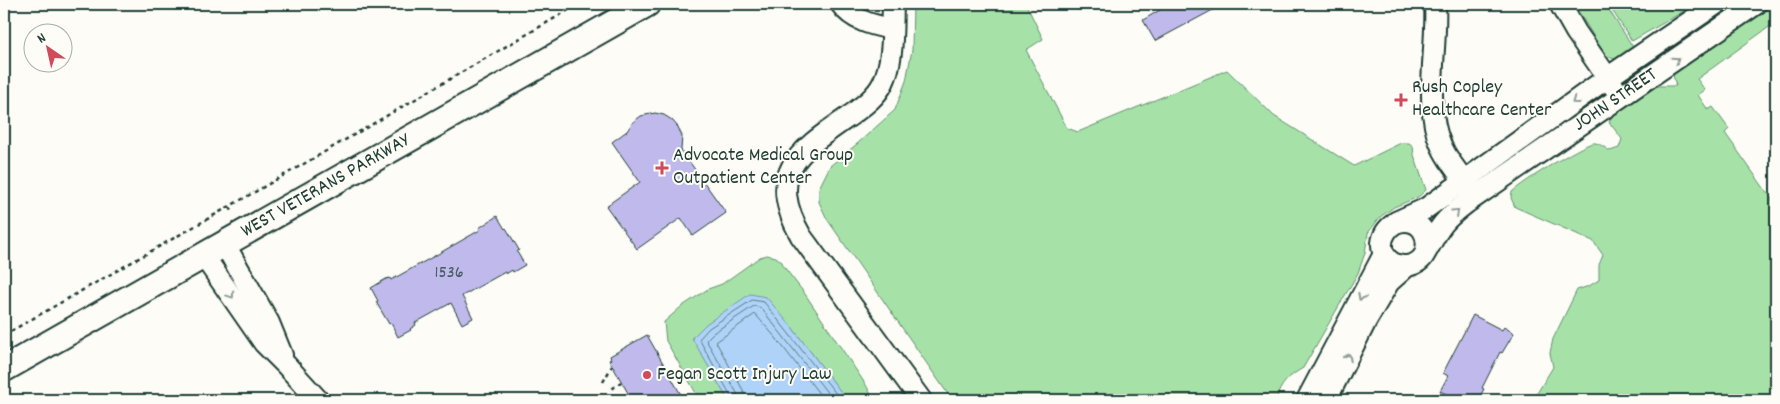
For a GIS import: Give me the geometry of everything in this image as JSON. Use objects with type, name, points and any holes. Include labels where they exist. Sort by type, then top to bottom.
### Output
[{"type":"main road","name":"WEST VETERANS PARKWAY","points":[[4,369],[647,4]]},
{"type":"street","points":[[841,4],[845,10],[865,23],[892,29]]},
{"type":"street","points":[[889,4],[892,29],[890,57],[883,83],[875,96],[809,145],[796,158],[786,188],[786,204],[792,221],[801,236],[921,400]]},
{"type":"street","points":[[1436,4],[1433,105],[1435,127],[1441,145],[1470,188]]},
{"type":"street","points":[[1560,4],[1576,32],[1621,97]]},
{"type":"street","name":"JOHN STREET","points":[[1426,250],[1470,188],[1608,78],[1716,4]]},
{"type":"street","name":"JOHN STREET","points":[[1395,223],[1470,188],[1621,97],[1756,4]]},
{"type":"street","points":[[1406,221],[1417,224],[1427,238],[1426,250],[1422,258],[1415,264],[1407,266],[1398,265],[1390,261],[1384,254],[1383,236],[1388,228],[1395,223],[1406,221]]},
{"type":"street","points":[[224,243],[268,323],[287,366]]},
{"type":"street","points":[[1317,399],[1384,254]]},
{"type":"street","points":[[203,255],[264,343],[318,400]]},
{"type":"street","points":[[1317,399],[1388,282],[1407,266]]},
{"type":"path","points":[[4,335],[230,207],[578,4]]},
{"type":"path","points":[[230,207],[233,213]]},
{"type":"path","points":[[166,243],[169,249]]},
{"type":"path","points":[[603,382],[612,366]]},
{"type":"path","points":[[612,389],[621,382]]},
{"type":"path","points":[[624,400],[630,397]]},
{"type":"green space","points":[[913,4],[1026,4],[1043,39],[1026,50],[1067,128],[1078,132],[1227,70],[1274,116],[1354,166],[1401,143],[1409,143],[1413,146],[1414,155],[1426,190],[1418,197],[1394,207],[1380,217],[1368,233],[1365,253],[1358,273],[1303,368],[1286,381],[1280,389],[1276,400],[952,400],[827,219],[819,202],[819,188],[830,166],[895,110],[906,81],[912,50]]},
{"type":"green space","points":[[1574,4],[1605,4],[1635,50],[1617,59],[1605,55]]},
{"type":"green space","points":[[1608,4],[1696,4],[1632,41]]},
{"type":"green space","points":[[1765,4],[1776,4],[1776,22],[1697,79],[1705,90],[1698,95],[1708,110],[1713,107],[1729,129],[1725,133],[1776,205],[1776,400],[1533,400],[1553,367],[1550,353],[1553,339],[1577,290],[1599,280],[1599,265],[1603,255],[1593,241],[1515,207],[1511,198],[1512,192],[1551,165],[1586,145],[1597,143],[1610,151],[1619,148],[1622,139],[1609,122],[1614,112],[1650,86],[1676,86],[1672,71]]},
{"type":"green space","points":[[767,255],[776,257],[782,262],[866,385],[874,400],[847,400],[791,326],[692,337],[728,400],[700,400],[666,341],[664,322],[681,307],[708,289],[722,284],[760,257]]},
{"type":"water","points":[[750,294],[766,297],[791,326],[847,400],[728,400],[692,338],[706,324]]},
{"type":"building","points":[[1170,4],[1224,4],[1155,41],[1143,20]]},
{"type":"building","name":"Advocate Medical Group Outpatient Center","points":[[655,113],[664,115],[678,127],[682,136],[681,150],[726,213],[693,236],[681,218],[637,249],[606,206],[640,182],[612,142],[627,131],[633,122],[641,116]]},
{"type":"building","points":[[497,216],[519,250],[517,252],[525,265],[513,272],[512,270],[506,274],[505,272],[462,296],[473,318],[462,324],[451,303],[415,323],[416,325],[411,330],[398,337],[391,323],[389,324],[376,302],[378,301],[371,288],[386,279],[390,278],[391,280],[480,230],[479,228]]},
{"type":"building","points":[[1473,315],[1502,330],[1504,327],[1514,333],[1502,353],[1500,352],[1478,400],[1459,400],[1440,391],[1448,376],[1443,373]]},
{"type":"building","points":[[647,335],[684,400],[632,400],[609,360],[611,359],[610,356]]},
{"type":"place","name":"Rush Copley Healthcare Center","points":[[1401,100]]},
{"type":"place","name":"Advocate Medical Group Outpatient Center","points":[[662,168]]},
{"type":"place","name":"Fegan Scott Injury Law","points":[[647,375]]}]
